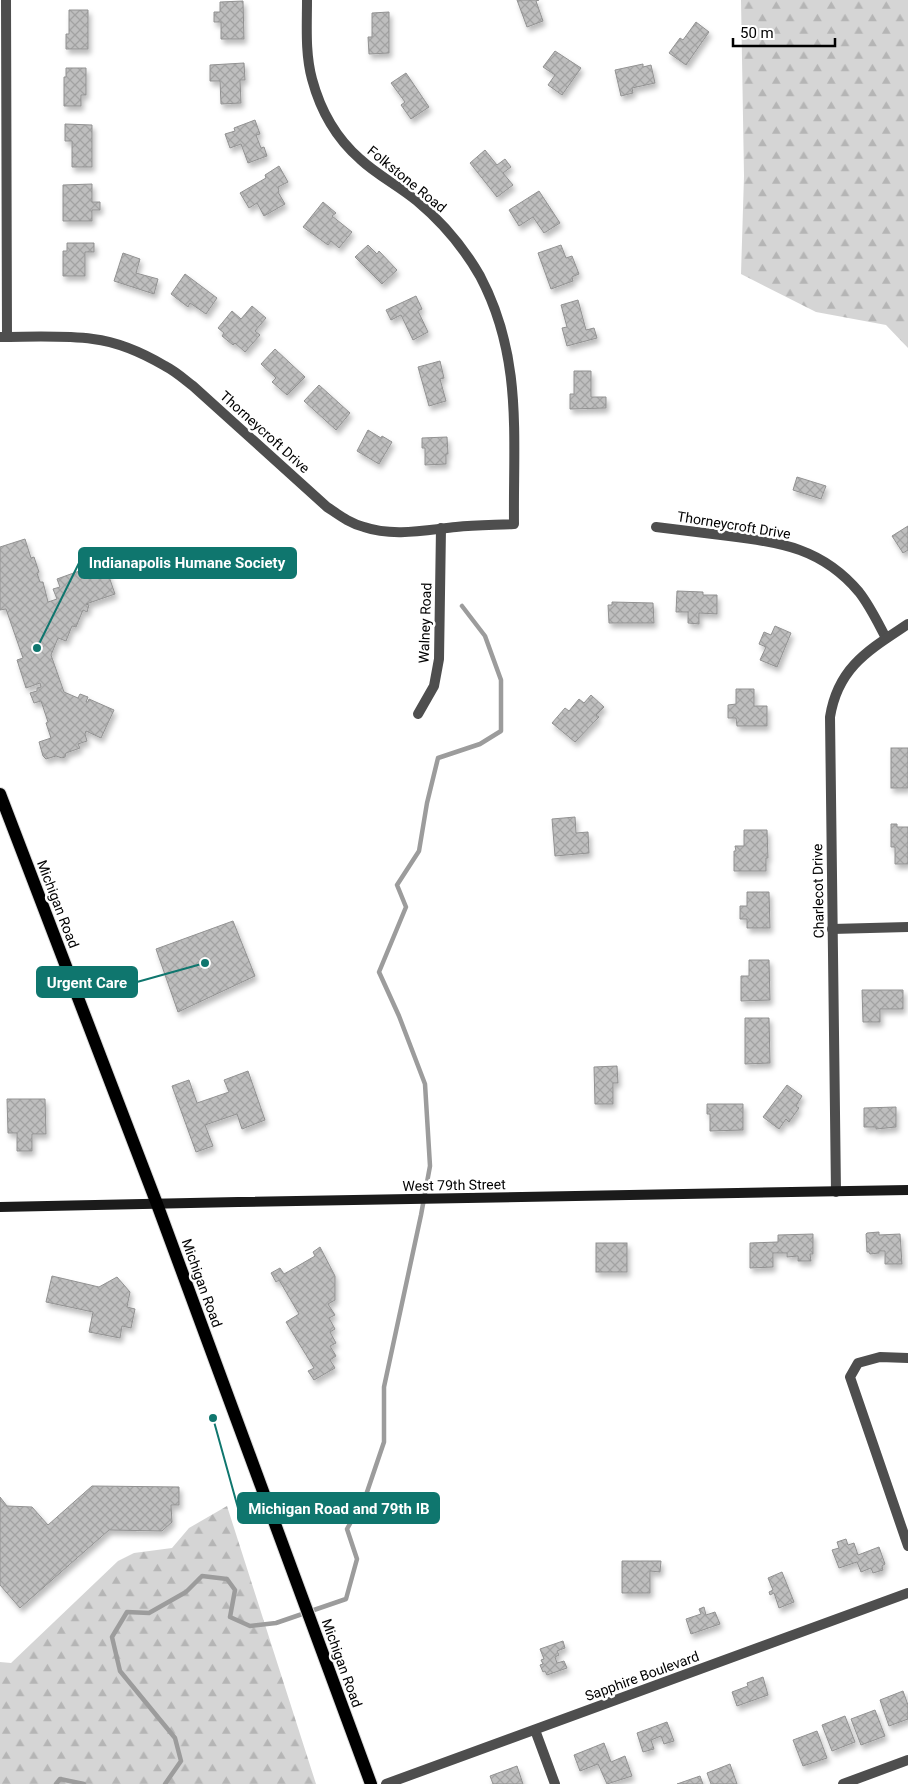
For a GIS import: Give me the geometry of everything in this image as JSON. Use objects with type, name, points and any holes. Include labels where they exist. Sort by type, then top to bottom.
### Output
[{"type":"main road","name":"Michigan Road","points":[[0,794],[157,1204],[371,1784]]},
{"type":"main road","name":"West 79th Street","points":[[0,1208],[908,1190]]},
{"type":"street","points":[[3,337],[6,0]]},
{"type":"street","name":"Folkstone Road","points":[[307,0],[307,52],[311,77],[318,100],[332,127],[360,160],[416,200],[440,222],[456,241],[479,275],[496,311],[507,350],[513,391],[514,524]]},
{"type":"street","name":"Thorneycroft Drive","points":[[3,337],[93,339],[117,344],[140,353],[179,375],[327,507],[341,517],[356,524],[378,531],[400,532],[514,524]]},
{"type":"street","name":"Thorneycroft Drive","points":[[656,527],[777,542],[810,553],[834,568],[850,582],[866,602],[886,638]]},
{"type":"street","name":"Walney Road","points":[[418,714],[434,686],[438,671],[441,528]]},
{"type":"street","name":"Charlecot Drive","points":[[836,1192],[830,723],[838,686],[850,668],[861,656],[908,624]]},
{"type":"street","points":[[832,928],[908,927]]},
{"type":"street","points":[[908,1358],[880,1356],[858,1363],[850,1377],[908,1546]]},
{"type":"street","name":"Sapphire Boulevard","points":[[386,1784],[908,1593]]},
{"type":"street","points":[[535,1730],[555,1784]]},
{"type":"street","points":[[842,1784],[908,1760]]},
{"type":"green space","points":[[741,0],[908,0],[908,348],[886,325],[816,312],[741,274],[744,176]]},
{"type":"green space","points":[[227,1506],[316,1784],[0,1784],[0,1662],[11,1663],[118,1561],[134,1553],[172,1548],[189,1528]]},
{"type":"building","points":[[517,0],[539,0],[536,1],[543,21],[527,27]]},
{"type":"building","points":[[243,1],[244,39],[221,39],[221,22],[214,22],[214,12],[220,12],[220,2]]},
{"type":"building","points":[[69,10],[88,10],[88,49],[66,49],[66,34],[69,34]]},
{"type":"building","points":[[389,12],[389,53],[369,54],[368,37],[372,37],[372,13]]},
{"type":"building","points":[[696,22],[709,32],[686,65],[669,53],[680,38],[683,40]]},
{"type":"building","points":[[555,51],[581,68],[562,95],[548,85],[555,75],[543,67]]},
{"type":"building","points":[[244,63],[245,80],[240,80],[241,103],[221,104],[220,81],[210,81],[210,65]]},
{"type":"building","points":[[643,64],[643,67],[651,65],[655,83],[632,88],[633,93],[621,96],[615,70]]},
{"type":"building","points":[[66,68],[86,68],[86,95],[81,95],[81,106],[64,106],[64,77],[66,77]]},
{"type":"building","points":[[406,73],[429,107],[411,119],[401,105],[405,102],[391,83]]},
{"type":"building","points":[[255,120],[260,134],[256,135],[261,148],[264,147],[267,156],[248,163],[241,144],[230,148],[225,134],[235,131],[234,128]]},
{"type":"building","points":[[65,124],[92,125],[92,167],[72,167],[72,141],[65,141]]},
{"type":"building","points":[[485,150],[497,165],[505,159],[511,167],[503,173],[513,185],[497,197],[470,163]]},
{"type":"building","points":[[279,166],[288,182],[278,187],[278,192],[285,204],[264,216],[257,203],[249,208],[240,193],[266,178],[265,175]]},
{"type":"building","points":[[92,184],[92,202],[100,202],[100,210],[92,210],[92,221],[63,221],[63,185]]},
{"type":"building","points":[[539,191],[560,223],[544,233],[533,217],[519,226],[509,210]]},
{"type":"building","points":[[323,202],[336,213],[332,216],[352,232],[339,248],[331,241],[328,245],[303,227]]},
{"type":"building","points":[[67,243],[94,243],[94,252],[85,252],[85,276],[63,276],[63,251],[67,251]]},
{"type":"building","points":[[368,245],[377,254],[379,251],[397,270],[382,284],[355,257]]},
{"type":"building","points":[[561,245],[566,258],[572,256],[579,274],[572,277],[573,281],[551,289],[538,253]]},
{"type":"building","points":[[123,253],[140,259],[136,273],[158,279],[154,294],[114,281]]},
{"type":"building","points":[[185,274],[217,298],[206,314],[190,303],[188,307],[171,294]]},
{"type":"building","points":[[416,296],[422,309],[418,311],[428,332],[413,340],[401,315],[391,320],[386,310]]},
{"type":"building","points":[[578,300],[586,330],[594,328],[597,338],[567,346],[562,328],[567,327],[561,305]]},
{"type":"building","points":[[252,306],[266,318],[255,331],[260,335],[245,352],[235,343],[233,345],[222,336],[224,333],[218,328],[232,311],[241,319]]},
{"type":"building","points":[[275,349],[305,377],[287,395],[272,382],[276,378],[261,364]]},
{"type":"building","points":[[440,361],[444,378],[440,379],[446,401],[429,406],[418,367]]},
{"type":"building","points":[[574,371],[591,371],[591,397],[606,397],[606,408],[570,409],[570,394],[574,394]]},
{"type":"building","points":[[319,385],[350,413],[336,430],[304,401]]},
{"type":"building","points":[[368,430],[392,442],[379,464],[357,451]]},
{"type":"building","points":[[447,437],[448,454],[446,454],[446,464],[425,465],[425,448],[422,448],[422,438]]},
{"type":"building","points":[[797,477],[826,486],[821,499],[793,490]]},
{"type":"building","points":[[908,526],[908,550],[903,553],[892,536]]},
{"type":"building","points":[[25,539],[31,558],[34,557],[39,572],[37,573],[40,582],[43,582],[48,602],[57,599],[53,589],[60,587],[57,579],[104,562],[115,594],[86,604],[89,605],[87,612],[83,610],[76,627],[72,626],[66,641],[58,638],[51,655],[64,692],[78,698],[80,694],[88,697],[86,702],[89,699],[114,710],[101,738],[86,731],[87,741],[78,744],[80,748],[66,753],[65,757],[62,758],[56,756],[46,759],[43,756],[39,742],[51,738],[46,723],[48,722],[41,701],[34,703],[30,693],[37,691],[37,688],[41,687],[40,683],[26,688],[17,660],[23,658],[6,609],[0,610],[0,547]]},
{"type":"building","points":[[677,591],[703,592],[703,595],[717,595],[717,614],[699,613],[699,624],[688,623],[688,612],[676,612]]},
{"type":"building","points":[[612,602],[653,603],[654,623],[609,623],[608,605],[612,605]]},
{"type":"building","points":[[775,626],[791,633],[777,667],[760,660],[766,647],[759,644],[764,632],[771,635]]},
{"type":"building","points":[[736,689],[754,689],[754,706],[767,706],[767,726],[737,726],[736,718],[728,718],[728,705],[736,704]]},
{"type":"building","points":[[591,695],[604,707],[596,715],[599,717],[575,742],[552,723],[565,708],[569,711],[579,699],[584,703]]},
{"type":"building","points":[[891,748],[908,748],[908,788],[891,788]]},
{"type":"building","points":[[575,817],[576,833],[588,832],[589,853],[555,856],[552,819]]},
{"type":"building","points":[[891,824],[897,824],[897,827],[908,827],[908,864],[895,864],[895,847],[891,847]]},
{"type":"building","points":[[744,830],[767,830],[768,858],[766,858],[766,871],[734,871],[735,846],[744,846]]},
{"type":"building","points":[[747,892],[769,892],[770,928],[747,928],[747,919],[740,919],[740,906],[747,906]]},
{"type":"building","points":[[233,921],[255,976],[178,1012],[156,949]]},
{"type":"building","points":[[749,960],[769,960],[770,1000],[741,1001],[741,976],[749,976]]},
{"type":"building","points":[[862,990],[903,990],[903,1009],[880,1009],[880,1022],[863,1022]]},
{"type":"building","points":[[745,1018],[769,1018],[770,1063],[745,1064]]},
{"type":"building","points":[[617,1066],[618,1083],[613,1083],[613,1104],[595,1104],[594,1067]]},
{"type":"building","points":[[248,1071],[265,1120],[242,1129],[237,1114],[205,1125],[213,1146],[196,1152],[172,1086],[189,1080],[197,1103],[229,1092],[224,1080]]},
{"type":"building","points":[[787,1085],[802,1096],[796,1106],[799,1108],[789,1122],[786,1119],[779,1129],[763,1117]]},
{"type":"building","points":[[7,1099],[45,1099],[46,1134],[32,1134],[32,1151],[17,1151],[17,1133],[8,1133]]},
{"type":"building","points":[[707,1104],[743,1104],[743,1130],[710,1131],[710,1114],[707,1114]]},
{"type":"building","points":[[896,1107],[896,1127],[876,1129],[876,1127],[864,1127],[864,1108]]},
{"type":"building","points":[[879,1232],[879,1235],[900,1234],[902,1264],[885,1264],[885,1251],[870,1254],[867,1252],[866,1234]]},
{"type":"building","points":[[813,1234],[813,1254],[810,1254],[811,1261],[798,1261],[798,1256],[787,1257],[787,1253],[773,1253],[773,1267],[750,1268],[750,1243],[778,1242],[778,1235]]},
{"type":"building","points":[[596,1243],[627,1243],[627,1272],[596,1272]]},
{"type":"building","points":[[320,1247],[335,1276],[335,1300],[328,1304],[335,1315],[329,1318],[335,1329],[330,1332],[336,1343],[330,1346],[336,1356],[330,1360],[335,1368],[314,1380],[308,1371],[314,1368],[286,1322],[299,1314],[279,1280],[276,1282],[271,1273],[280,1268],[284,1274],[315,1256],[313,1252]]},
{"type":"building","points":[[52,1276],[99,1287],[117,1277],[130,1292],[127,1307],[135,1309],[131,1328],[122,1326],[120,1338],[89,1332],[93,1312],[46,1302]]},
{"type":"building","points":[[92,1486],[179,1487],[179,1505],[171,1505],[172,1522],[162,1531],[109,1530],[20,1608],[0,1585],[0,1497],[7,1506],[32,1507],[48,1525]]},
{"type":"building","points":[[846,1539],[848,1545],[854,1543],[858,1555],[879,1547],[885,1564],[882,1566],[883,1570],[873,1573],[871,1568],[861,1572],[857,1562],[839,1568],[832,1550],[839,1548],[837,1542]]},
{"type":"building","points":[[622,1561],[661,1561],[660,1572],[650,1571],[650,1593],[622,1593]]},
{"type":"building","points":[[782,1572],[794,1602],[779,1608],[774,1593],[770,1595],[769,1592],[773,1590],[768,1578]]},
{"type":"building","points":[[704,1607],[706,1615],[715,1612],[720,1624],[691,1634],[686,1619],[701,1614],[699,1609]]},
{"type":"building","points":[[563,1641],[565,1648],[557,1651],[559,1655],[555,1657],[557,1663],[564,1661],[567,1668],[547,1675],[545,1671],[543,1672],[540,1665],[543,1664],[541,1660],[544,1659],[540,1649]]},
{"type":"building","points":[[763,1677],[768,1695],[737,1706],[732,1692],[748,1686],[747,1683]]},
{"type":"building","points":[[903,1691],[908,1705],[908,1719],[889,1726],[880,1700]]},
{"type":"building","points":[[875,1710],[885,1736],[861,1745],[851,1719]]},
{"type":"building","points":[[845,1716],[855,1742],[832,1751],[822,1725]]},
{"type":"building","points":[[667,1722],[674,1741],[664,1744],[661,1736],[651,1740],[654,1749],[643,1752],[637,1733]]},
{"type":"building","points":[[817,1731],[827,1758],[803,1766],[793,1740]]},
{"type":"building","points":[[604,1743],[611,1762],[625,1756],[632,1776],[607,1784],[598,1764],[580,1771],[574,1755]]},
{"type":"building","points":[[730,1764],[737,1784],[711,1784],[707,1773]]},
{"type":"building","points":[[517,1766],[523,1784],[493,1784],[490,1776]]},
{"type":"building","points":[[700,1776],[703,1784],[677,1784]]},
{"type":"waterway","points":[[165,1784],[181,1761],[175,1738],[120,1671],[112,1637],[127,1612],[149,1613],[186,1592],[202,1576],[227,1579],[235,1590],[230,1617],[250,1626],[276,1623],[346,1599],[357,1559],[347,1529],[366,1495],[384,1442],[384,1387],[430,1166],[425,1084],[399,1016],[379,972],[406,907],[397,885],[419,851],[427,803],[438,758],[480,744],[501,731],[501,680],[485,636],[462,606]]},
{"type":"waterway","points":[[56,1784],[60,1779],[84,1784]]},
{"type":"place","name":"Indianapolis Humane Society","points":[[37,648]]},
{"type":"place","name":"Urgent Care","points":[[205,963]]},
{"type":"place","name":"Michigan Road and 79th IB","points":[[213,1418]]}]
